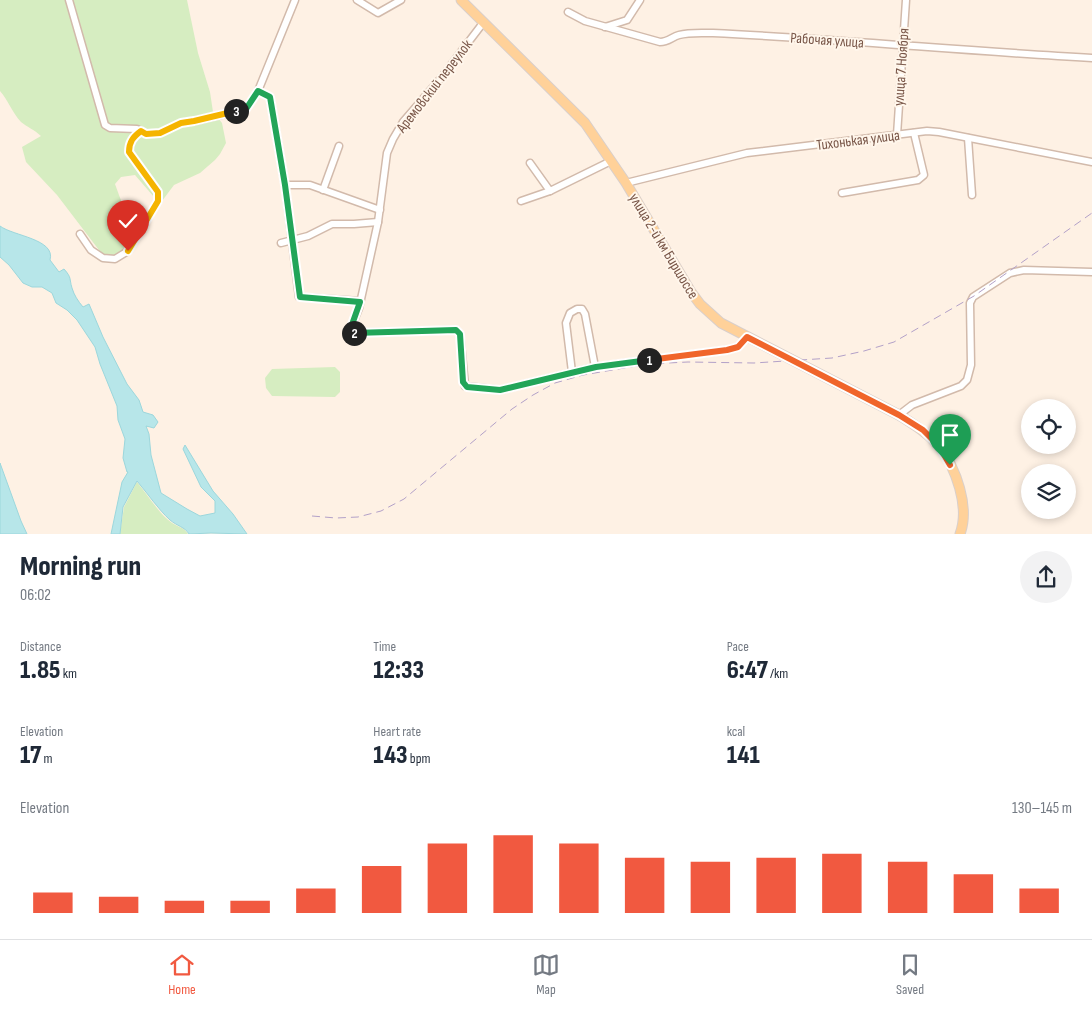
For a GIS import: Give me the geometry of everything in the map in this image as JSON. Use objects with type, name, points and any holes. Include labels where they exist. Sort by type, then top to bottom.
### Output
[{"type":"main road","name":"улица 2-й км Биршоссе","points":[[461,0],[585,123],[626,183],[700,304],[721,323],[899,415],[923,430],[939,446],[950,465],[963,496],[963,526],[960,534]]},
{"type":"street","points":[[69,0],[105,124],[110,128],[137,129],[146,134],[160,133],[181,123],[246,109],[258,91],[295,0]]},
{"type":"street","points":[[357,0],[378,13],[401,0]]},
{"type":"street","points":[[604,27],[627,20],[640,0]]},
{"type":"street","name":"улица 7 Ноября","points":[[897,135],[906,0]]},
{"type":"street","name":"Рабочая улица","points":[[568,12],[585,21],[660,42],[666,42],[678,35],[713,33],[903,45],[974,52],[1092,58]]},
{"type":"street","name":"Аремовский переулок","points":[[483,23],[403,122],[393,139],[387,153],[378,222],[360,302],[349,333],[456,330],[460,334],[463,382],[467,387],[500,390],[596,367],[727,350],[738,347],[747,337]]},
{"type":"street","points":[[258,91],[270,97],[285,185],[300,297],[360,302]]},
{"type":"street","points":[[80,234],[91,250],[103,258],[116,259],[128,251],[158,201],[158,192],[129,152],[129,145],[135,135],[141,131]]},
{"type":"street","name":"Тихонькая улица","points":[[626,183],[747,153],[914,133],[939,132],[1092,162]]},
{"type":"street","points":[[842,193],[918,180],[923,177],[914,133]]},
{"type":"street","points":[[968,138],[972,196]]},
{"type":"street","points":[[323,190],[339,146]]},
{"type":"street","points":[[521,201],[550,191],[611,161]]},
{"type":"street","points":[[530,163],[550,191]]},
{"type":"street","points":[[285,185],[310,185],[380,210]]},
{"type":"street","points":[[282,242],[308,236],[332,224],[378,222]]},
{"type":"street","points":[[899,415],[912,405],[961,386],[967,380],[971,365],[970,303],[973,297],[1010,273],[1024,270],[1092,272]]},
{"type":"street","points":[[572,372],[566,323],[570,313],[577,308],[582,309],[585,314],[596,367]]},
{"type":"green space","points":[[0,0],[187,0],[198,53],[210,92],[213,112],[222,123],[226,143],[215,160],[200,173],[174,185],[162,201],[154,197],[135,175],[121,177],[115,184],[125,210],[135,227],[137,236],[131,252],[122,259],[110,262],[102,254],[57,195],[26,162],[22,147],[41,136],[21,122],[0,91]]},
{"type":"green space","points":[[335,367],[340,372],[340,392],[335,397],[272,396],[266,388],[265,378],[272,369]]},
{"type":"green space","points":[[137,482],[162,514],[188,534],[120,534],[124,507]]},
{"type":"water","points":[[0,226],[47,247],[50,253],[50,260],[59,272],[64,269],[68,274],[73,291],[79,302],[83,307],[89,304],[103,337],[127,384],[139,400],[143,412],[153,415],[158,422],[154,428],[146,426],[161,493],[200,516],[215,513],[215,501],[201,487],[183,449],[185,445],[213,491],[247,534],[189,534],[166,516],[137,481],[123,507],[120,534],[111,534],[122,482],[128,472],[123,458],[125,439],[118,420],[117,406],[95,347],[77,320],[56,303],[52,293],[42,287],[32,287],[23,283],[0,257]]},
{"type":"water","points":[[0,463],[21,521],[27,534],[0,534]]},
{"type":"railway","points":[[312,516],[358,517],[381,511],[404,499],[512,409],[555,383],[583,375],[648,364],[688,362],[754,363],[832,358],[894,342],[974,296],[1092,213]]},
{"type":"route","points":[[128,251],[158,201],[158,192],[129,152],[129,145],[135,135],[141,131],[146,134],[160,133],[181,123],[246,109],[258,91],[270,97],[285,185],[300,297],[360,302],[349,333],[456,330],[460,334],[463,382],[465,386],[500,390],[596,367],[727,350],[738,347],[747,337],[899,415],[923,430],[939,446],[950,465]]}]
